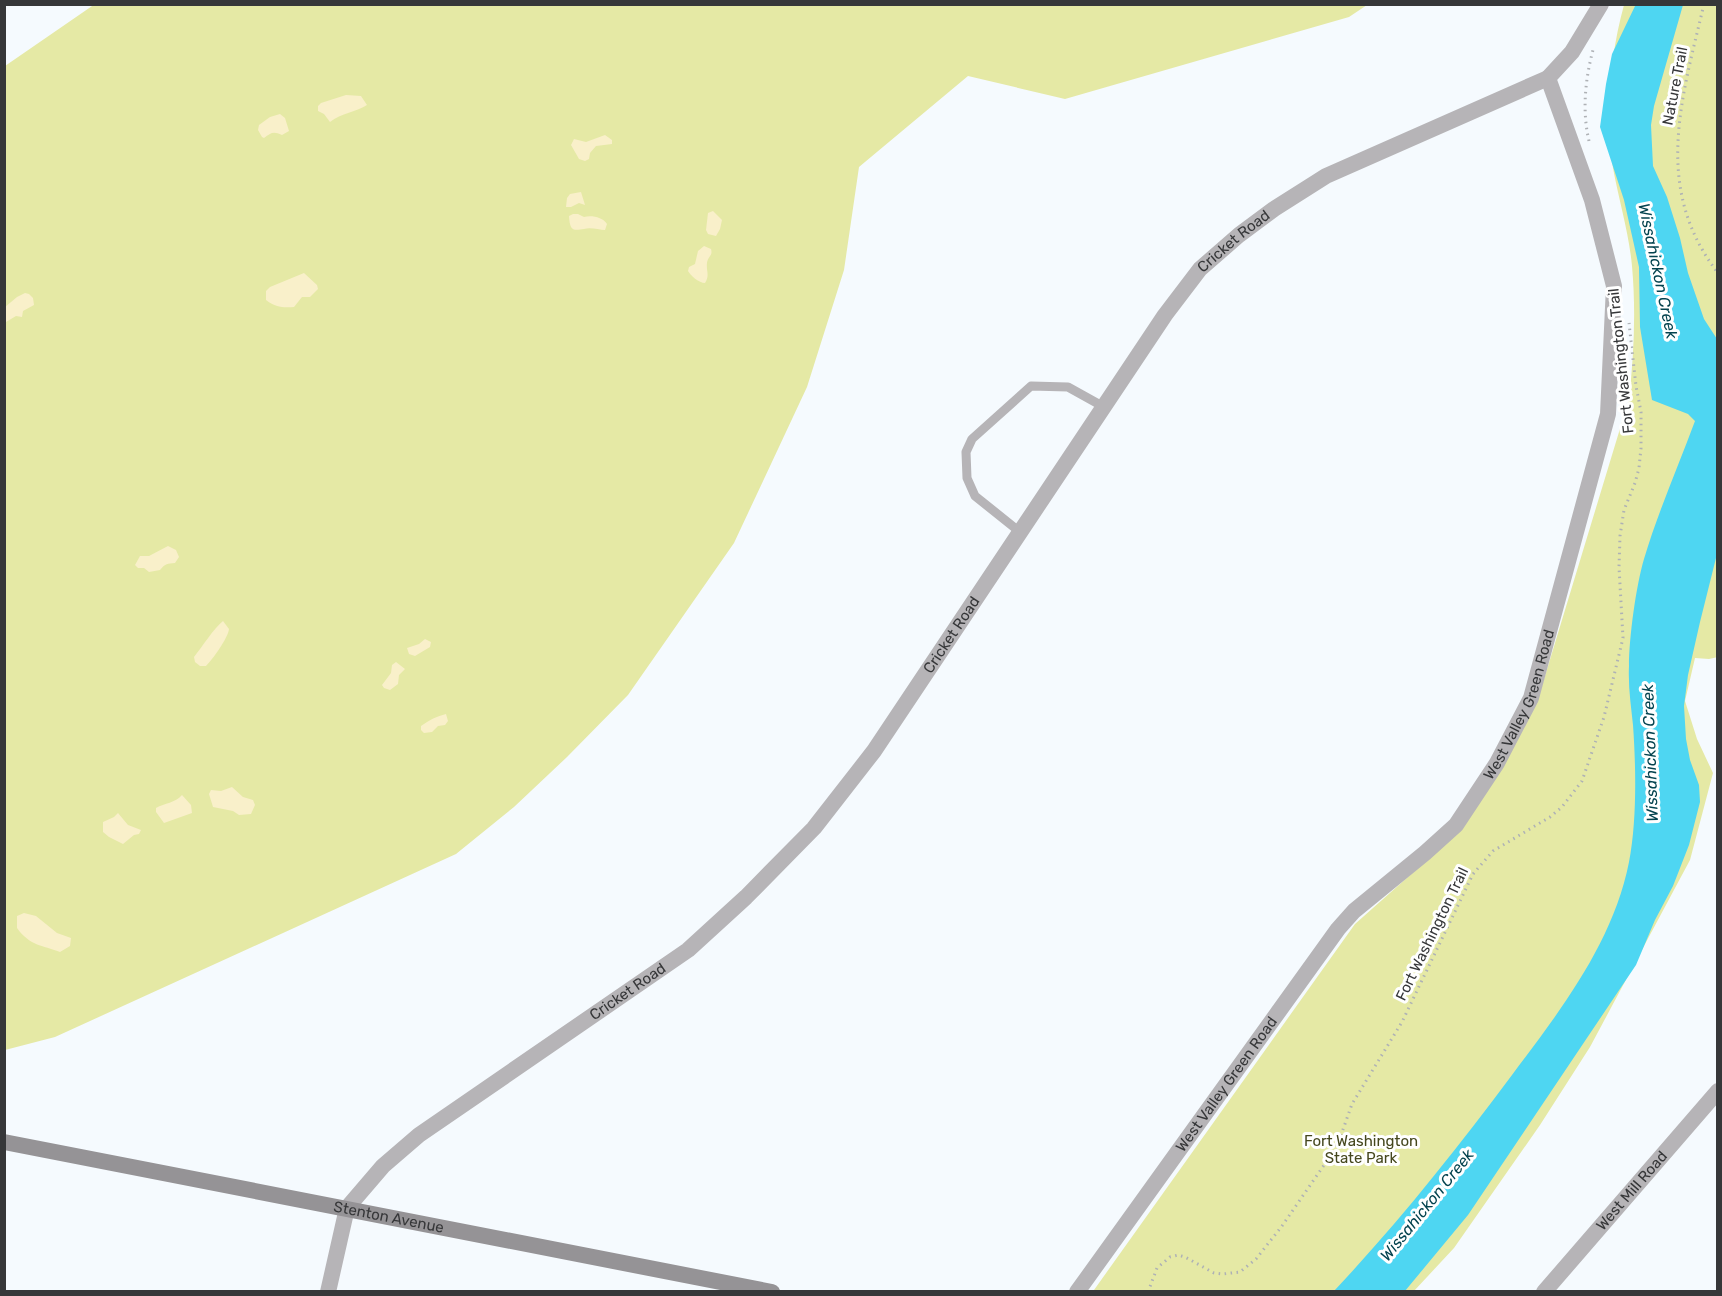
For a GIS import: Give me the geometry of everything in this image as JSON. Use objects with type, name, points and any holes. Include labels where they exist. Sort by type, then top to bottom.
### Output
[{"type":"main road","name":"Stenton Avenue","points":[[4,1142],[772,1292]]},
{"type":"street","points":[[1548,78],[1572,52],[1601,4]]},
{"type":"street","name":"Cricket Road","points":[[347,1208],[382,1166],[419,1135],[688,950],[814,828],[874,751],[1165,315],[1200,269],[1247,228],[1326,176],[1548,78]]},
{"type":"street","name":"West Valley Green Road","points":[[1077,1292],[1338,929],[1354,911],[1425,854],[1456,825],[1497,763],[1531,698],[1608,414],[1614,286],[1592,200],[1548,78]]},
{"type":"street","name":"West Mill Road","points":[[1544,1292],[1718,1091]]},
{"type":"street","points":[[328,1292],[347,1208]]},
{"type":"lane","points":[[1020,532],[975,496],[967,478],[966,453],[972,439],[1031,386],[1068,387],[1104,407]]},
{"type":"path","name":"Nature Trail","points":[[1704,4],[1680,110],[1677,155],[1681,195],[1691,224],[1707,259],[1718,273]]},
{"type":"path","points":[[1591,148],[1585,106],[1588,67],[1596,42]]},
{"type":"path","name":"Fort Washington Trail","points":[[1148,1292],[1157,1268],[1170,1257],[1185,1257],[1214,1272],[1224,1274],[1240,1272],[1256,1259],[1331,1155],[1340,1138],[1352,1104],[1402,1022],[1473,874],[1493,851],[1550,817],[1562,807],[1582,781],[1604,717],[1623,638],[1619,567],[1620,536],[1624,510],[1637,476],[1641,448],[1641,412],[1635,386],[1628,315]]},
{"type":"green space","points":[[95,4],[1367,5],[1349,17],[1065,99],[968,76],[859,167],[844,270],[807,387],[734,543],[628,695],[567,757],[514,807],[456,854],[55,1037],[5,1050],[5,66]]},
{"type":"green space","name":"Fort Washington State Park","points":[[1624,5],[1717,5],[1718,657],[1695,658],[1685,701],[1697,739],[1713,773],[1690,860],[1590,1047],[1540,1125],[1454,1248],[1414,1291],[1094,1290],[1355,924],[1462,829],[1538,699],[1629,399],[1634,332],[1632,266],[1629,241],[1613,168],[1609,128],[1612,65]]},
{"type":"sand","points":[[346,95],[361,96],[367,105],[330,122],[324,114],[318,111],[321,103]]},
{"type":"sand","points":[[280,114],[285,118],[289,131],[282,135],[274,133],[262,137],[258,130],[259,125],[270,117]]},
{"type":"sand","points":[[605,135],[612,140],[612,144],[596,146],[590,153],[589,159],[585,161],[579,159],[571,145],[574,139],[586,142]]},
{"type":"sand","points":[[581,192],[585,205],[579,203],[566,207],[570,194]]},
{"type":"sand","points":[[713,211],[722,220],[716,236],[708,234],[706,230],[708,213]]},
{"type":"sand","points":[[573,214],[600,218],[607,224],[605,230],[572,228],[569,216]]},
{"type":"sand","points":[[704,246],[711,249],[705,283],[695,279],[688,271],[689,267],[695,264],[698,251]]},
{"type":"sand","points":[[304,273],[317,285],[318,289],[310,297],[302,297],[294,307],[276,306],[266,300],[266,291],[270,287]]},
{"type":"sand","points":[[25,293],[33,298],[34,305],[23,311],[22,317],[16,316],[6,322],[5,329],[5,307]]},
{"type":"sand","points":[[168,546],[176,550],[179,557],[175,563],[149,572],[135,565],[140,556],[149,556]]},
{"type":"sand","points":[[223,621],[229,629],[226,638],[209,663],[206,666],[200,666],[195,662],[194,657]]},
{"type":"sand","points":[[425,639],[431,642],[430,647],[415,656],[409,654],[407,648]]},
{"type":"sand","points":[[396,662],[405,669],[399,675],[398,684],[390,690],[384,688],[382,685],[391,673],[392,665]]},
{"type":"sand","points":[[446,714],[448,721],[445,725],[438,726],[432,732],[424,733],[421,730],[421,726],[427,722]]},
{"type":"sand","points":[[232,787],[243,797],[253,800],[255,805],[251,814],[239,815],[233,811],[213,807],[209,794],[211,790],[221,791]]},
{"type":"sand","points":[[182,795],[191,805],[192,813],[164,823],[156,812],[156,808]]},
{"type":"sand","points":[[118,813],[128,825],[141,830],[139,834],[134,835],[123,844],[103,832],[103,822]]},
{"type":"sand","points":[[24,913],[36,916],[57,933],[71,938],[70,946],[60,952],[27,938],[17,928],[17,916]]},
{"type":"water","name":"Wissahickon Creek","points":[[1636,4],[1683,5],[1654,106],[1651,125],[1653,166],[1667,197],[1688,273],[1704,319],[1717,339],[1717,554],[1688,675],[1684,706],[1686,739],[1690,760],[1699,785],[1700,802],[1689,845],[1673,886],[1655,920],[1636,965],[1468,1215],[1405,1291],[1334,1291],[1404,1213],[1448,1158],[1566,1001],[1598,948],[1611,920],[1629,862],[1635,794],[1634,741],[1629,688],[1630,641],[1634,612],[1641,570],[1650,541],[1695,421],[1688,414],[1652,400],[1640,327],[1639,267],[1624,200],[1600,127],[1612,54]]}]
